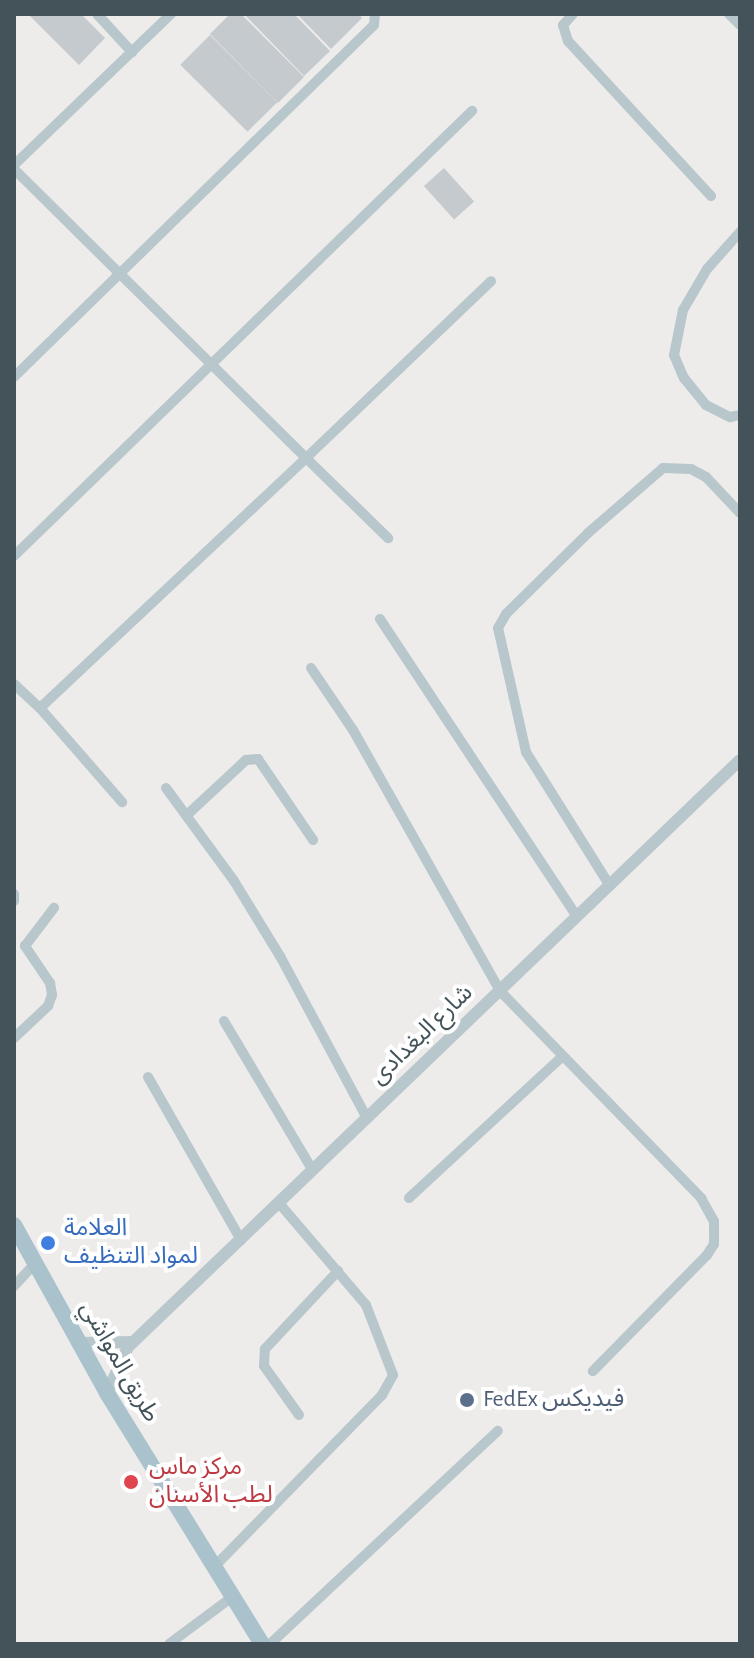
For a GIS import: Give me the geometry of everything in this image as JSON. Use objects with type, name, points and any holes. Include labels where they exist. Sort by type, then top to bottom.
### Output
[{"type":"main road","name":"طريق المواشي","points":[[14,1225],[77,1343],[235,1595],[262,1644]]},
{"type":"street","points":[[97,14],[132,52]]},
{"type":"street","points":[[171,14],[14,167],[118,276],[213,364],[388,538]]},
{"type":"street","points":[[14,377],[374,25],[375,14]]},
{"type":"street","points":[[573,14],[563,25],[568,41],[711,196]]},
{"type":"street","points":[[729,14],[740,25]]},
{"type":"street","points":[[14,556],[472,111]]},
{"type":"street","points":[[740,232],[707,269],[683,310],[674,355],[684,378],[706,405],[730,417],[740,415]]},
{"type":"street","points":[[40,708],[491,281]]},
{"type":"street","points":[[610,886],[526,752],[503,668],[498,628],[506,614],[578,543],[663,468],[691,469],[706,477],[740,513]]},
{"type":"street","points":[[380,619],[577,917]]},
{"type":"street","points":[[311,668],[353,730],[500,991],[701,1198],[715,1232],[707,1255],[593,1371]]},
{"type":"street","points":[[14,684],[40,708],[122,802]]},
{"type":"street","points":[[187,815],[246,760],[258,759],[313,840]]},
{"type":"street","name":"شارع البغدادى","points":[[107,1393],[119,1360],[133,1342],[740,760]]},
{"type":"street","points":[[166,788],[280,956],[367,1118]]},
{"type":"street","points":[[14,894],[14,901]]},
{"type":"street","points":[[14,1038],[48,1006],[52,995],[50,983],[25,946],[54,908]]},
{"type":"street","points":[[224,1021],[313,1171]]},
{"type":"street","points":[[409,1198],[562,1057]]},
{"type":"street","points":[[148,1077],[241,1240]]},
{"type":"street","points":[[216,1565],[390,1385],[391,1366],[366,1305],[279,1203]]},
{"type":"street","points":[[14,1286],[36,1262]]},
{"type":"street","points":[[299,1415],[264,1366],[265,1349],[338,1271]]},
{"type":"street","points":[[77,1343],[133,1342]]},
{"type":"street","points":[[270,1644],[498,1431]]},
{"type":"street","points":[[169,1644],[235,1595]]},
{"type":"building","points":[[28,14],[81,14],[105,38],[79,65]]},
{"type":"building","points":[[230,14],[241,14],[304,77],[278,103],[210,34]]},
{"type":"building","points":[[244,14],[294,14],[330,51],[304,76]]},
{"type":"building","points":[[297,14],[358,14],[362,18],[331,49]]},
{"type":"building","points":[[210,35],[277,102],[247,132],[180,65]]},
{"type":"building","points":[[444,168],[474,201],[454,220],[424,186]]},
{"type":"place","name":"العلامة لمواد التنظيف","points":[[48,1243]]},
{"type":"place","name":"FedEx فيديكس","points":[[467,1400]]},
{"type":"place","name":"مركز ماس لطب الأسنان","points":[[131,1482]]}]
